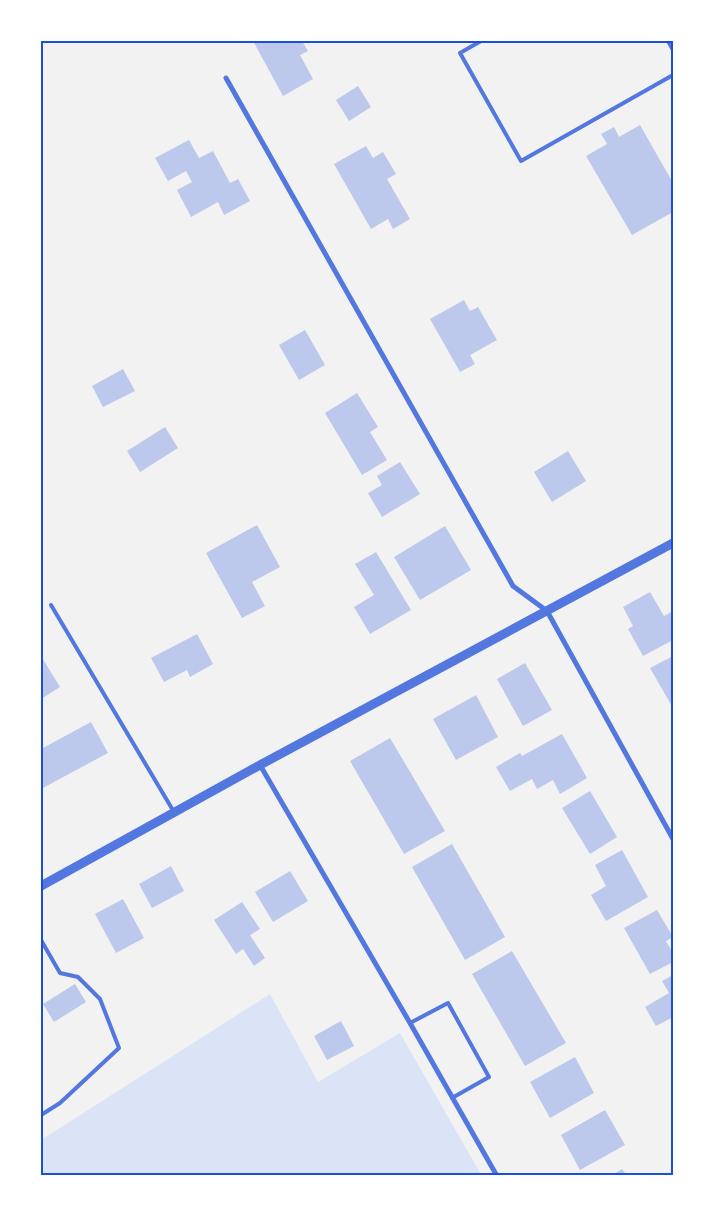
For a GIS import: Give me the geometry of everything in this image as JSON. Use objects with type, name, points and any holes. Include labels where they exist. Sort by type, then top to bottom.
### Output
[{"type":"street","points":[[226,78],[513,586],[547,611],[673,839]]},
{"type":"street","points":[[41,886],[260,765],[673,543]]},
{"type":"street","points":[[260,765],[497,1176]]},
{"type":"lane","points":[[481,41],[460,53],[521,161],[673,75]]},
{"type":"lane","points":[[668,41],[673,50]]},
{"type":"lane","points":[[51,605],[174,812]]},
{"type":"lane","points":[[41,940],[60,974],[78,977],[100,999],[119,1048],[60,1103],[41,1115]]},
{"type":"lane","points":[[410,1023],[448,1003],[489,1077],[452,1098]]},
{"type":"shaded area","points":[[270,994],[318,1082],[400,1033],[482,1176],[41,1176],[41,1140]]},
{"type":"building","points":[[253,41],[302,41],[308,51],[300,55],[313,79],[283,96]]},
{"type":"building","points":[[358,86],[371,107],[349,121],[336,100]]},
{"type":"building","points":[[640,125],[673,183],[673,212],[632,235],[586,156],[607,144],[601,134],[614,127],[619,137]]},
{"type":"building","points":[[189,140],[199,158],[213,151],[230,183],[238,179],[250,201],[224,215],[218,202],[191,217],[177,190],[192,182],[186,171],[168,181],[155,158]]},
{"type":"building","points":[[366,146],[373,158],[383,152],[396,174],[387,179],[410,219],[393,229],[388,219],[371,229],[334,164]]},
{"type":"building","points":[[464,300],[470,311],[478,307],[497,340],[470,355],[475,364],[460,372],[430,319]]},
{"type":"building","points":[[305,330],[325,365],[299,380],[279,345]]},
{"type":"building","points":[[123,369],[135,391],[103,407],[92,386]]},
{"type":"building","points":[[357,393],[378,427],[370,432],[387,460],[362,475],[325,413]]},
{"type":"building","points":[[165,427],[178,448],[140,472],[127,451]]},
{"type":"building","points":[[568,451],[586,481],[552,502],[534,472]]},
{"type":"building","points":[[400,462],[420,494],[382,517],[368,493],[382,485],[377,476]]},
{"type":"building","points":[[257,525],[280,567],[252,582],[265,606],[242,618],[206,553]]},
{"type":"building","points":[[445,526],[471,570],[420,600],[394,557]]},
{"type":"building","points":[[376,552],[411,610],[370,634],[354,607],[374,595],[355,564]]},
{"type":"building","points":[[650,592],[664,616],[673,611],[673,640],[643,656],[628,629],[633,626],[623,607]]},
{"type":"building","points":[[197,634],[213,664],[190,677],[187,670],[164,682],[151,658]]},
{"type":"building","points":[[41,656],[60,687],[41,699]]},
{"type":"building","points":[[673,656],[673,708],[650,668]]},
{"type":"building","points":[[525,663],[552,710],[523,726],[497,679]]},
{"type":"building","points":[[476,695],[498,737],[456,760],[433,719]]},
{"type":"building","points":[[91,722],[108,753],[41,789],[41,749]]},
{"type":"building","points":[[562,734],[587,778],[560,794],[553,780],[537,789],[532,779],[510,791],[496,767],[520,753],[522,756]]},
{"type":"building","points":[[390,738],[445,831],[404,854],[350,761]]},
{"type":"building","points":[[590,791],[617,837],[590,854],[562,808]]},
{"type":"building","points":[[452,844],[505,937],[465,960],[412,867]]},
{"type":"building","points":[[622,850],[648,897],[606,921],[591,895],[606,886],[595,865]]},
{"type":"building","points":[[171,866],[184,891],[152,908],[139,884]]},
{"type":"building","points":[[290,871],[308,901],[273,922],[255,892]]},
{"type":"building","points":[[123,899],[144,938],[116,953],[95,914]]},
{"type":"building","points":[[242,902],[260,929],[250,935],[265,958],[254,966],[243,949],[236,954],[214,920]]},
{"type":"building","points":[[657,910],[673,937],[666,941],[673,953],[673,962],[650,974],[624,928]]},
{"type":"building","points":[[512,951],[566,1043],[525,1066],[472,974]]},
{"type":"building","points":[[673,975],[673,1017],[656,1026],[645,1007],[669,993],[662,981]]},
{"type":"building","points":[[75,984],[86,1002],[54,1022],[43,1004]]},
{"type":"building","points":[[341,1021],[354,1046],[327,1060],[314,1036]]},
{"type":"building","points":[[575,1057],[594,1093],[550,1118],[530,1082]]},
{"type":"building","points":[[605,1110],[625,1145],[580,1170],[561,1135]]},
{"type":"building","points":[[622,1169],[627,1176],[611,1176]]}]
